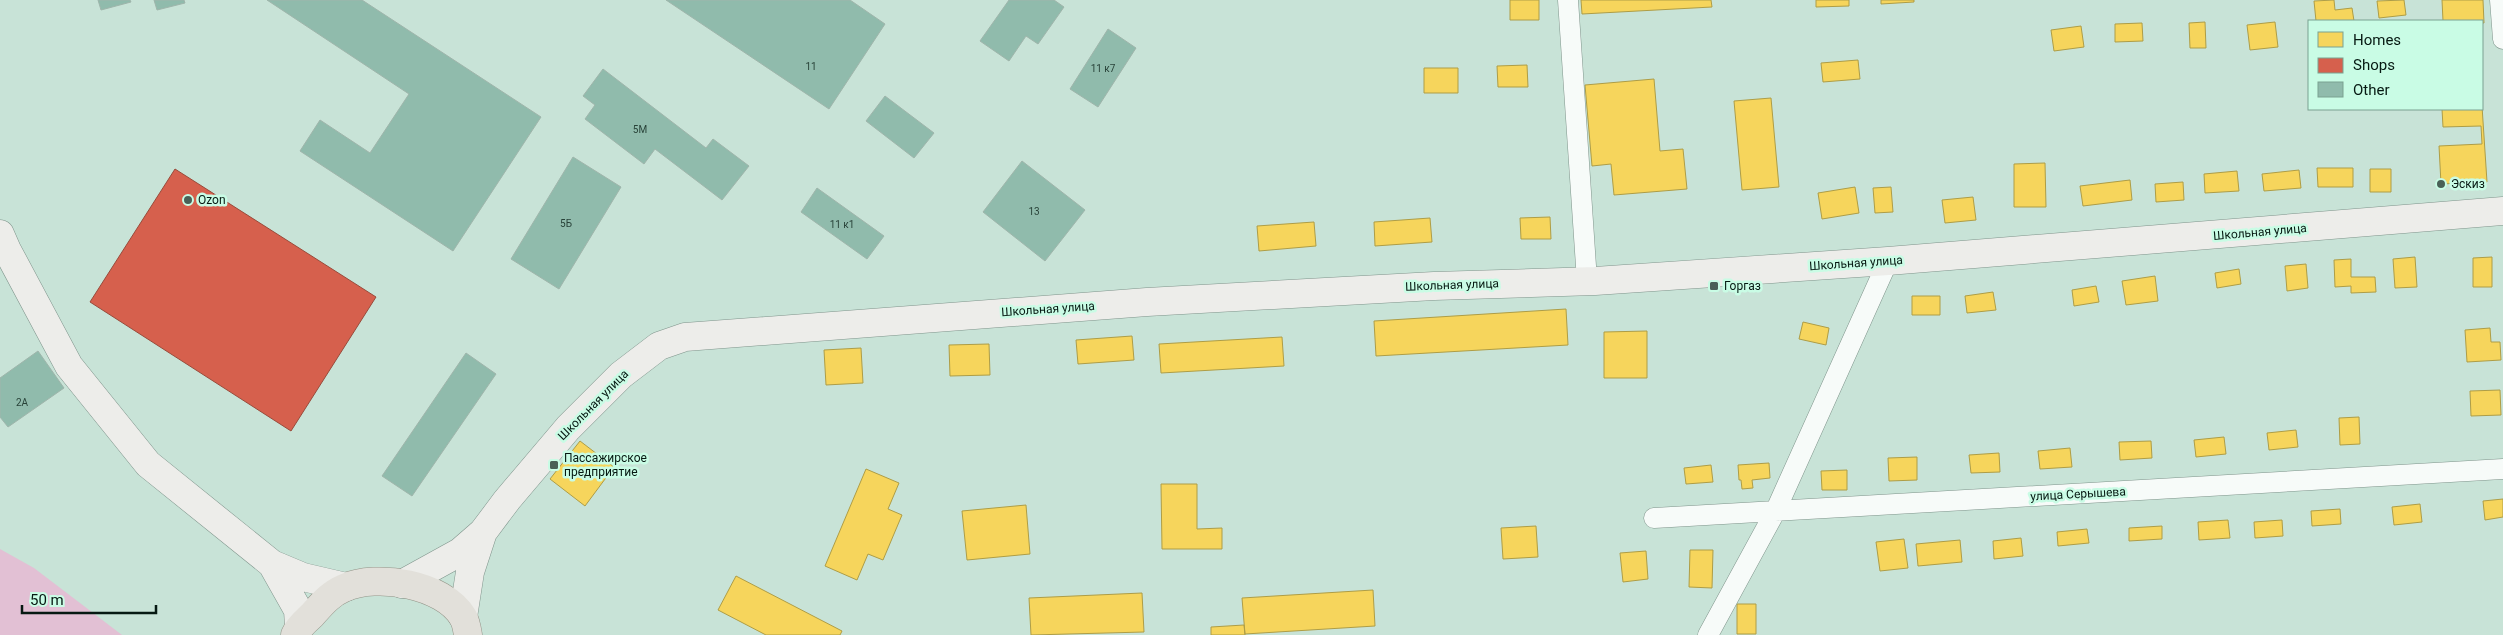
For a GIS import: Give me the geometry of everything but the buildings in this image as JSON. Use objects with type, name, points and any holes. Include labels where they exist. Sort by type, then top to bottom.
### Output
[{"type":"main road","name":"Школьная улица","points":[[483,532],[507,500],[568,428],[621,375],[659,346],[685,336],[1167,301],[1434,286],[1587,281],[1888,261],[2503,211]]},
{"type":"main road","points":[[0,234],[69,366],[148,464],[272,564],[303,577],[346,587]]},
{"type":"main road","points":[[402,584],[460,552],[483,532]]},
{"type":"main road","points":[[466,626],[470,572],[483,532]]},
{"type":"main road","points":[[272,564],[298,610],[297,631]]},
{"type":"main road","points":[[297,631],[329,596],[346,587],[374,582],[427,588],[446,600],[466,626]]},
{"type":"street","points":[[1568,0],[1587,281]]},
{"type":"street","points":[[2500,0],[2503,39]]},
{"type":"street","points":[[1708,635],[1775,512],[1888,261]]},
{"type":"street","name":"улица Серышева","points":[[1654,518],[2503,469]]},
{"type":"shaded area","points":[[0,549],[34,568],[122,635],[0,635]]},
{"type":"place","name":"Эскиз","points":[[2441,184]]},
{"type":"place","name":"Ozon","points":[[188,200]]},
{"type":"place","name":"Горгаз","points":[[1714,286]]},
{"type":"place","name":"Пассажирское предприятие","points":[[554,465]]}]
